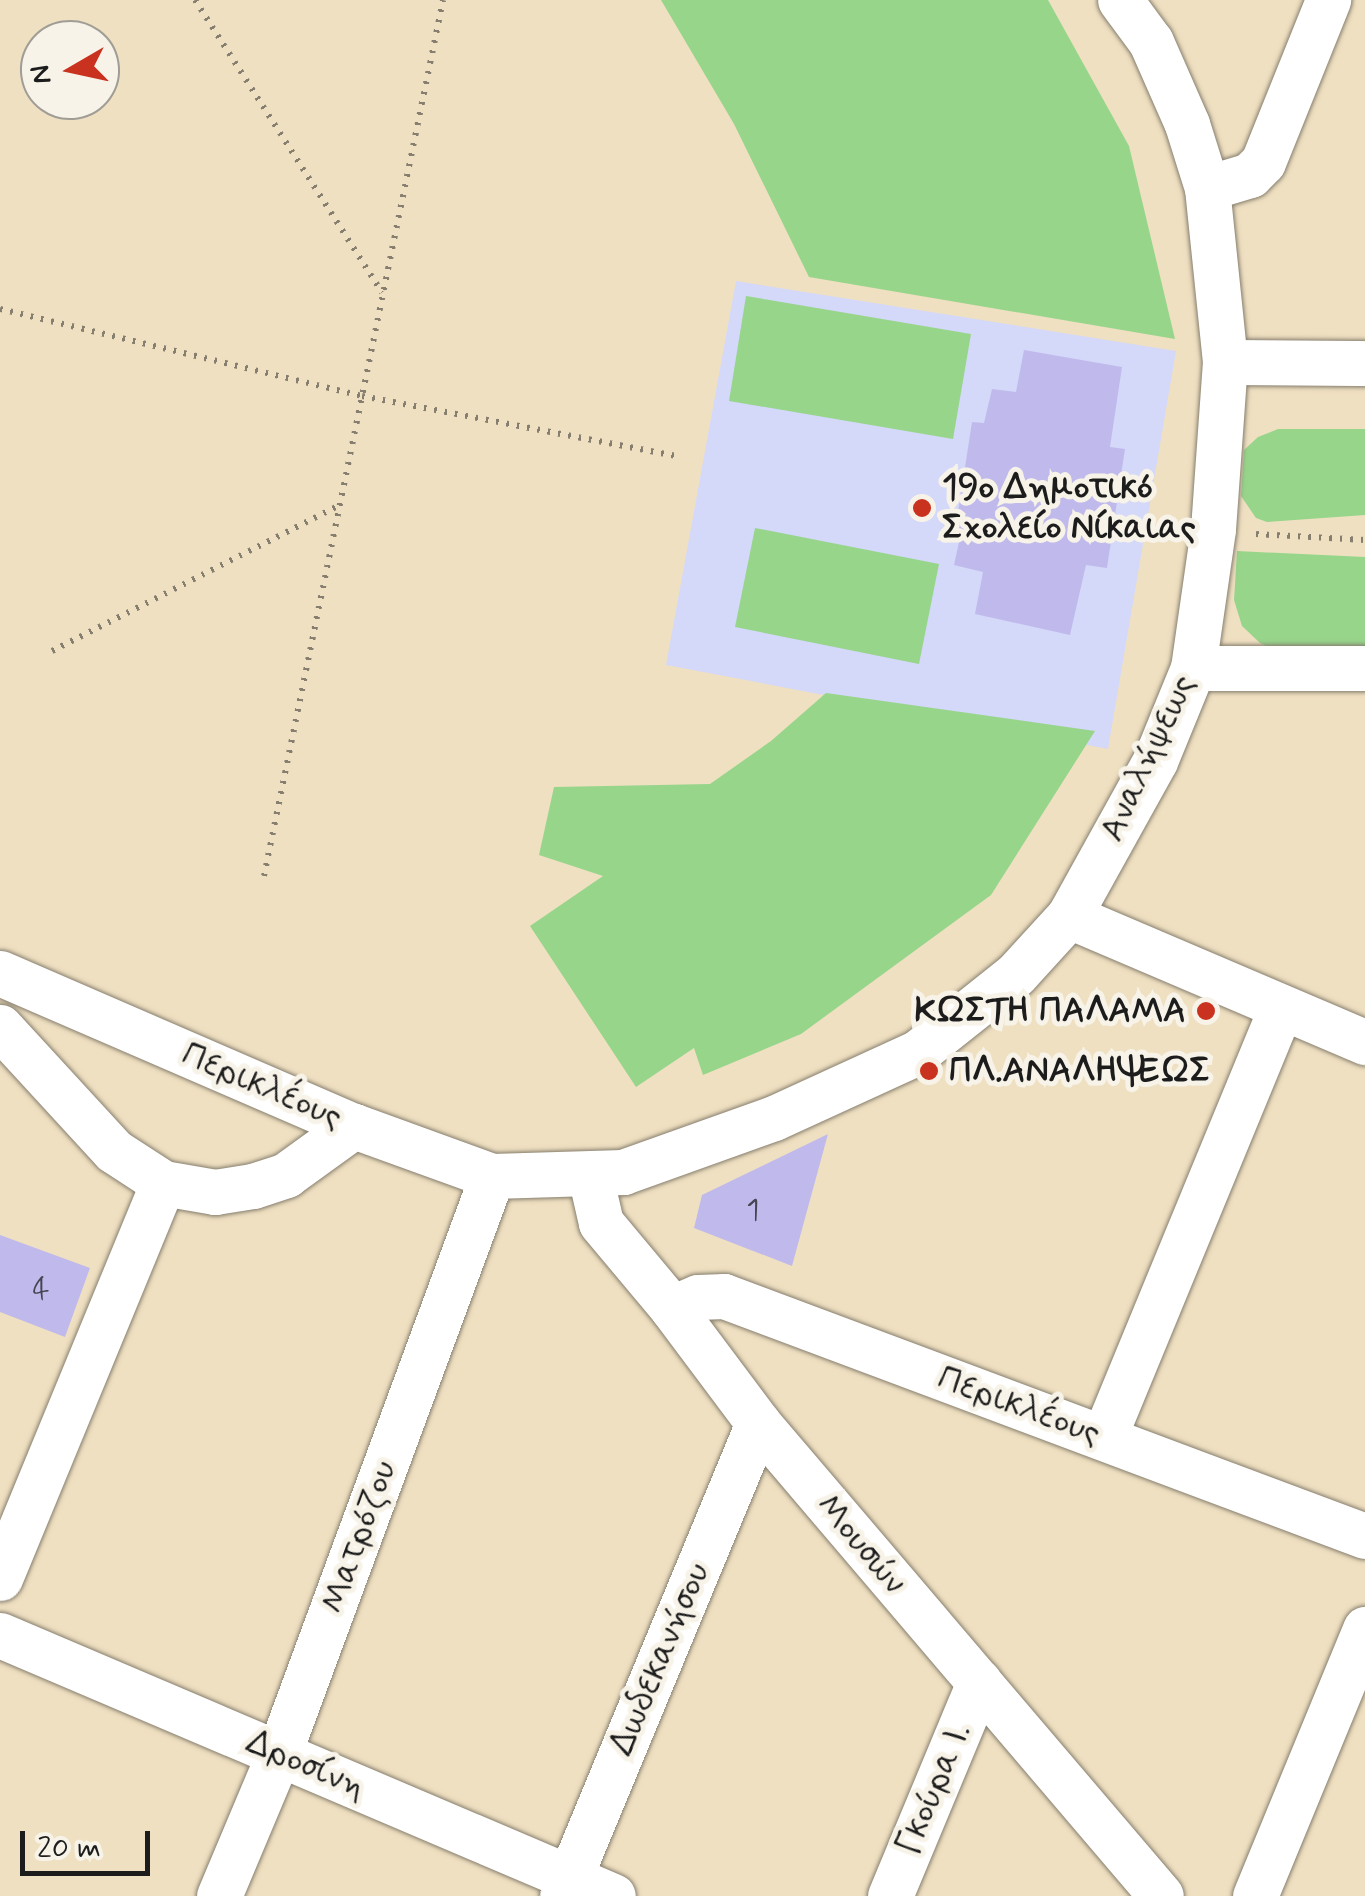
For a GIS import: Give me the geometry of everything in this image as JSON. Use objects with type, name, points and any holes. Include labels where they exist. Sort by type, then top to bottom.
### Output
[{"type":"street","name":"Αναλήψεως","points":[[590,1175],[623,1172],[774,1118],[918,1052],[1016,974],[1068,916],[1155,761],[1193,668],[1213,529],[1226,362],[1206,188],[1187,124],[1151,42],[1120,0]]},
{"type":"street","points":[[1206,188],[1250,174],[1263,162],[1328,0]]},
{"type":"street","points":[[1226,362],[1365,363]]},
{"type":"street","points":[[1193,668],[1365,668]]},
{"type":"street","points":[[1068,916],[1365,1042]]},
{"type":"street","name":"Περικλέους","points":[[0,973],[354,1126],[492,1176],[590,1175]]},
{"type":"street","points":[[1104,1437],[1281,1008]]},
{"type":"street","points":[[0,1027],[114,1151],[163,1183],[215,1192],[253,1186],[286,1176],[354,1126]]},
{"type":"street","name":"Μουσών","points":[[590,1175],[601,1224],[672,1308],[758,1423],[1161,1896]]},
{"type":"street","name":"Ματρόζου","points":[[219,1896],[279,1753],[492,1176]]},
{"type":"street","points":[[0,1578],[163,1183]]},
{"type":"street","name":"Περικλέους","points":[[672,1308],[698,1297],[724,1296],[1365,1536]]},
{"type":"street","name":"Δωδεκανήσου","points":[[566,1887],[758,1423]]},
{"type":"street","points":[[1255,1896],[1365,1630]]},
{"type":"street","name":"Δροσίνη","points":[[0,1635],[279,1753],[566,1887],[613,1896]]},
{"type":"street","name":"Γκούρα Ι.","points":[[890,1896],[979,1682]]},
{"type":"path","points":[[195,0],[383,293]]},
{"type":"path","points":[[264,876],[443,0]]},
{"type":"path","points":[[0,309],[362,396],[676,456]]},
{"type":"path","points":[[52,651],[341,505]]},
{"type":"path","points":[[1213,529],[1365,540]]},
{"type":"shaded area","name":"19ο Δημοτικό Σχολείο Νίκαιας","points":[[736,281],[1176,351],[1108,749],[666,665]]},
{"type":"green space","points":[[661,0],[1048,0],[1129,146],[1175,339],[809,277],[734,124]]},
{"type":"green space","points":[[746,296],[971,334],[953,439],[729,401]]},
{"type":"green space","points":[[1278,429],[1365,429],[1365,515],[1267,522],[1256,518],[1241,496],[1244,450],[1258,437]]},
{"type":"green space","points":[[755,528],[939,564],[919,664],[735,627]]},
{"type":"green space","points":[[1237,551],[1365,557],[1365,655],[1282,653],[1260,643],[1242,626],[1234,600]]},
{"type":"green space","points":[[826,693],[1095,731],[991,895],[801,1034],[703,1075],[694,1048],[636,1087],[530,926],[603,876],[539,855],[554,787],[710,784],[771,741]]},
{"type":"building","points":[[1024,350],[1122,367],[1110,447],[1125,449],[1107,568],[1086,565],[1070,635],[975,614],[983,572],[954,565],[961,533],[955,532],[972,422],[984,423],[992,389],[1016,392]]},
{"type":"building","points":[[828,1134],[792,1266],[694,1228],[702,1195]]},
{"type":"building","points":[[0,1235],[90,1268],[65,1337],[0,1312]]},
{"type":"place","name":"19ο Δημοτικό Σχολείο Νίκαιας","points":[[922,508]]},
{"type":"place","name":"ΚΩΣΤΗ ΠΑΛΑΜΑ","points":[[1206,1011]]},
{"type":"place","name":"ΠΛ.ΑΝΑΛΗΨΕΩΣ","points":[[929,1071]]}]
